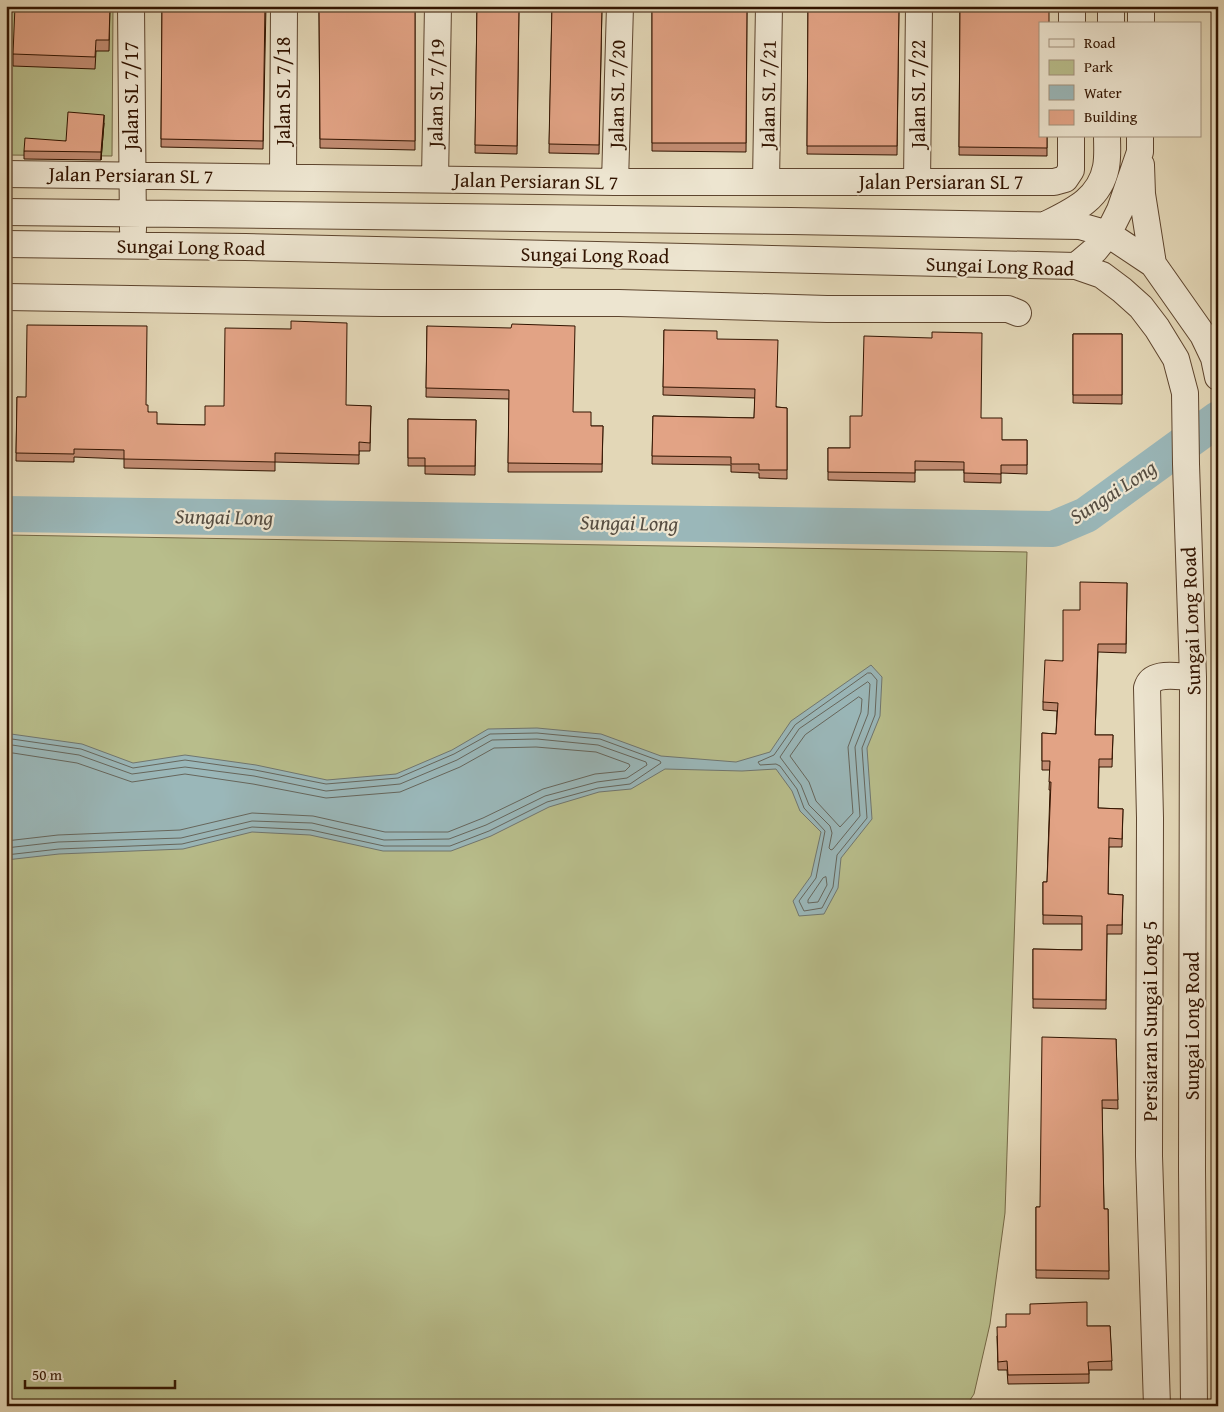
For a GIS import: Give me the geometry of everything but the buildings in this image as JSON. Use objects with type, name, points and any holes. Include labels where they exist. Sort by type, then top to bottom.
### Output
[{"type":"street","name":"Jalan SL 7/17","points":[[131,6],[133,246]]},
{"type":"street","name":"Jalan SL 7/18","points":[[283,176],[284,6]]},
{"type":"street","name":"Jalan SL 7/19","points":[[435,180],[438,6]]},
{"type":"street","name":"Jalan SL 7/20","points":[[615,182],[620,6]]},
{"type":"street","name":"Jalan SL 7/21","points":[[766,181],[769,6]]},
{"type":"street","name":"Jalan SL 7/22","points":[[917,182],[919,6]]},
{"type":"street","points":[[1072,6],[1072,22]]},
{"type":"street","points":[[1111,6],[1111,22]]},
{"type":"street","points":[[1141,6],[1141,22]]},
{"type":"street","name":"Jalan Persiaran SL 7","points":[[6,174],[132,174],[615,182],[1054,182],[1065,179],[1071,170],[1071,138]]},
{"type":"street","points":[[1044,225],[1080,207],[1091,198],[1099,187],[1106,166],[1107,138]]},
{"type":"street","points":[[1076,266],[1095,250],[1108,234],[1120,210],[1140,144]]},
{"type":"street","points":[[1140,144],[1142,194],[1154,264]]},
{"type":"street","name":"Sungai Long Road","points":[[6,212],[133,215],[771,220],[1080,226],[1108,234],[1154,264],[1203,335],[1214,358],[1218,377]]},
{"type":"street","name":"Sungai Long Road","points":[[6,244],[1076,266],[1102,275],[1141,307],[1157,328],[1176,359],[1185,393],[1193,677],[1192,1170],[1194,1406]]},
{"type":"street","points":[[6,297],[381,303],[619,303],[827,309],[1008,309],[1018,313]]},
{"type":"street","name":"Persiaran Sungai Long 5","points":[[1157,1406],[1149,1156],[1150,818],[1147,688],[1150,681],[1156,677],[1193,677]]},
{"type":"green space","points":[[6,6],[113,6],[112,156],[6,155]]},
{"type":"green space","points":[[6,535],[1027,552],[1005,1213],[990,1324],[974,1394],[966,1406],[6,1406]]},
{"type":"water","points":[[871,665],[882,677],[880,716],[867,748],[872,819],[841,858],[838,888],[824,914],[799,916],[793,901],[811,876],[821,832],[800,811],[792,791],[776,769],[742,771],[665,769],[631,789],[599,792],[549,807],[491,836],[451,851],[383,851],[310,835],[252,832],[183,849],[59,854],[6,860],[6,735],[11,734],[82,744],[133,763],[185,755],[256,765],[327,780],[396,774],[452,750],[488,729],[537,728],[601,734],[661,756],[736,762],[770,752],[791,721]]},
{"type":"waterway","name":"Sungai Long","points":[[6,514],[1053,529],[1086,515],[1218,419]]}]
